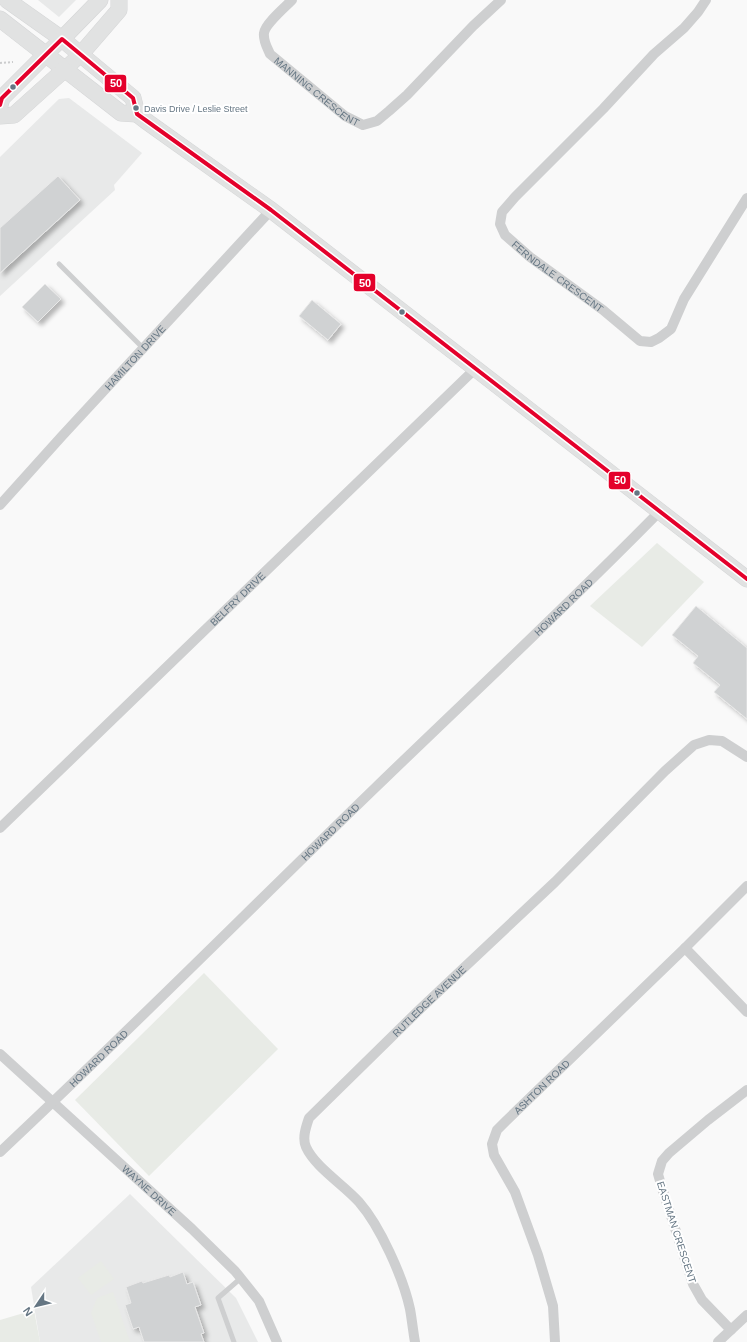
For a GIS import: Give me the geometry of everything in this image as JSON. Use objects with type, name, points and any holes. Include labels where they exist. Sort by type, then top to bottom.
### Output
[{"type":"main road","points":[[7,0],[62,39],[132,98],[137,114]]},
{"type":"main road","points":[[0,106],[2,98],[100,0]]},
{"type":"main road","points":[[0,116],[14,115],[81,54],[119,10],[119,0]]},
{"type":"main road","points":[[0,19],[121,113],[137,114],[270,210],[747,579]]},
{"type":"street","name":"MANNING CRESCENT","points":[[292,0],[272,20],[264,32],[264,42],[270,54],[345,116],[363,125],[377,121],[407,95],[473,26],[501,0]]},
{"type":"street","name":"FERNDALE CRESCENT","points":[[706,0],[684,28],[654,54],[603,109],[515,197],[502,212],[500,224],[505,235],[530,257],[603,310],[640,341],[651,342],[659,338],[670,329],[684,299],[747,198]]},
{"type":"street","name":"HAMILTON DRIVE","points":[[2,498],[270,210]]},
{"type":"street","name":"BELFRY DRIVE","points":[[0,828],[476,369]]},
{"type":"street","name":"HOWARD ROAD","points":[[0,1152],[600,571],[660,511]]},
{"type":"street","name":"RUTLEDGE AVENUE","points":[[415,1342],[410,1308],[396,1266],[379,1232],[359,1202],[314,1159],[306,1146],[304,1133],[309,1118],[555,882],[694,745],[709,740],[722,741],[747,757]]},
{"type":"street","name":"ASHTON ROAD","points":[[555,1342],[553,1306],[538,1254],[515,1192],[494,1155],[492,1144],[497,1130],[747,886]]},
{"type":"street","points":[[685,948],[747,1012]]},
{"type":"street","name":"WAYNE DRIVE","points":[[0,1054],[192,1229],[241,1278],[259,1301],[277,1342]]},
{"type":"street","name":"EASTMAN CRESCENT","points":[[731,1330],[702,1300],[693,1284],[658,1174],[662,1161],[669,1153],[747,1090]]},
{"type":"street","points":[[718,1342],[747,1315]]},
{"type":"lane","points":[[59,264],[143,348]]},
{"type":"lane","points":[[234,1342],[218,1298],[241,1278]]},
{"type":"path","points":[[0,63],[13,62]]},
{"type":"shaded area","points":[[38,0],[76,0],[59,17]]},
{"type":"shaded area","points":[[69,98],[142,153],[114,185],[115,190],[0,296],[0,157],[59,99]]},
{"type":"shaded area","points":[[657,543],[704,582],[642,647],[590,606]]},
{"type":"shaded area","points":[[204,973],[278,1049],[149,1176],[75,1100]]},
{"type":"shaded area","points":[[130,1194],[236,1298],[258,1342],[40,1342],[31,1287]]},
{"type":"shaded area","points":[[101,1261],[114,1279],[91,1295],[78,1278]]},
{"type":"shaded area","points":[[113,1292],[130,1342],[101,1342],[91,1313],[97,1298]]},
{"type":"shaded area","points":[[34,1310],[40,1342],[0,1342],[0,1320]]},
{"type":"building","points":[[58,176],[80,200],[0,273],[0,228]]},
{"type":"building","points":[[45,284],[61,299],[38,322],[22,307]]},
{"type":"building","points":[[312,300],[341,324],[328,340],[299,316]]},
{"type":"building","points":[[696,606],[747,648],[747,719],[714,692],[720,685],[693,663],[698,656],[672,635]]},
{"type":"building","points":[[183,1272],[187,1284],[193,1282],[201,1305],[195,1307],[204,1333],[201,1334],[204,1342],[144,1342],[139,1327],[133,1329],[125,1305],[131,1303],[126,1287],[142,1281],[143,1283],[169,1275],[170,1277]]},
{"type":"transit line","name":"50","points":[[0,105],[2,98],[62,39],[133,98],[137,114],[271,210],[747,579]]},
{"type":"place","name":"Davis Drive / Leslie Street","points":[[136,108]]}]
